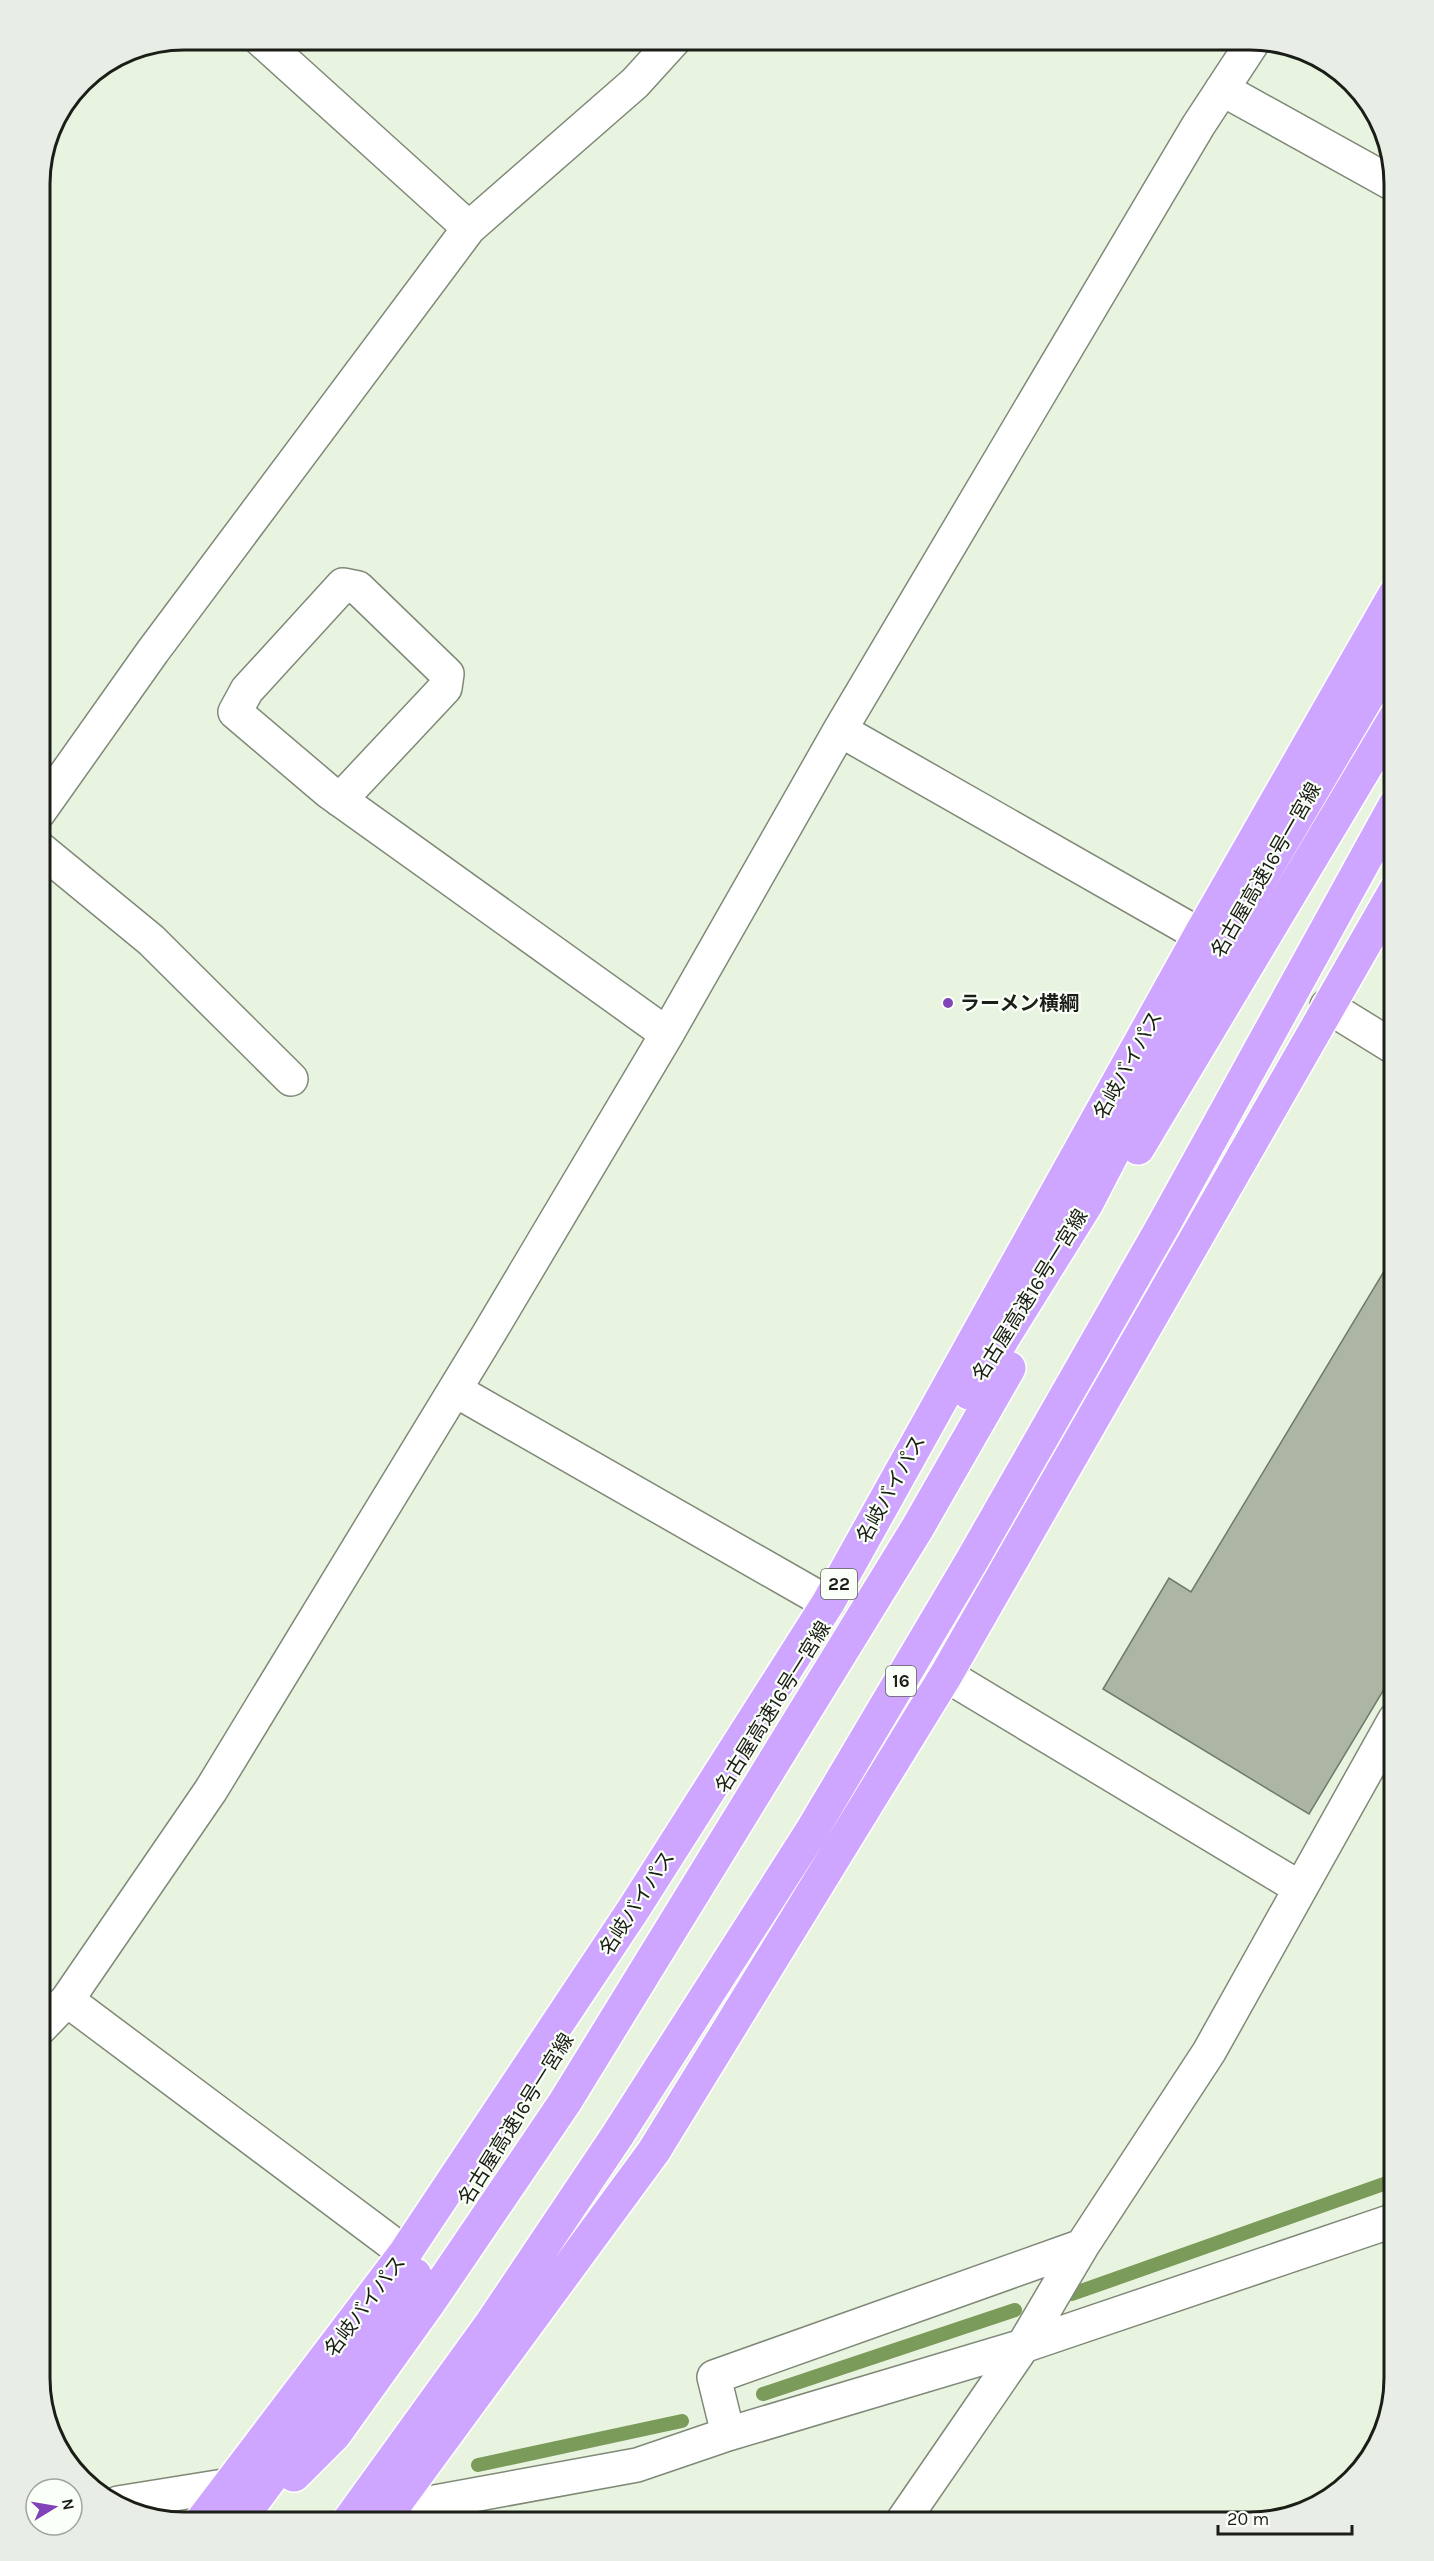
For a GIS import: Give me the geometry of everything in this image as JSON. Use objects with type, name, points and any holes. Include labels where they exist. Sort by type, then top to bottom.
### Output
[{"type":"highway","name":"名岐バイパス","points":[[210,2511],[405,2253],[633,1910],[828,1603],[1200,935],[1384,613]]},
{"type":"highway","name":"名古屋高速16号一宮線","points":[[246,2511],[343,2381],[458,2212],[1068,1234],[1087,1203],[1212,962],[1384,669]]},
{"type":"highway","points":[[260,2511],[334,2434],[428,2304],[565,2102],[918,1527],[1106,1200],[1283,909],[1384,737]]},
{"type":"highway","name":"16","points":[[356,2511],[491,2324],[551,2235],[811,1833],[971,1562],[1164,1224],[1384,825]]},
{"type":"highway","points":[[391,2511],[654,2151],[946,1675],[1384,910]]},
{"type":"street","points":[[272,50],[469,228]]},
{"type":"street","points":[[50,797],[153,651],[469,228],[635,82],[665,50]]},
{"type":"street","points":[[50,2018],[67,2000],[211,1790],[455,1389],[667,1034],[840,730],[1222,89],[1248,50]]},
{"type":"street","points":[[1222,89],[1384,179]]},
{"type":"street","points":[[340,800],[445,688],[447,674],[358,588],[343,585],[248,690],[235,712],[340,800],[667,1034]]},
{"type":"street","points":[[840,730],[1200,935]]},
{"type":"street","points":[[50,858],[151,940],[291,1079]]},
{"type":"street","points":[[1327,1006],[1384,1041]]},
{"type":"street","points":[[455,1389],[828,1603]]},
{"type":"street","points":[[946,1675],[1300,1888]]},
{"type":"street","points":[[909,2512],[1023,2346],[1082,2246],[1209,2052],[1384,1739]]},
{"type":"street","points":[[67,2000],[405,2253]]},
{"type":"street","points":[[410,2511],[637,2465],[728,2434],[1023,2346],[1384,2224]]},
{"type":"street","points":[[728,2434],[714,2377],[1082,2246]]},
{"type":"street","points":[[132,2501],[230,2485]]},
{"type":"building","points":[[1384,1271],[1384,1689],[1309,1814],[1103,1689],[1169,1578],[1191,1592]]},
{"type":"waterway","points":[[1072,2294],[1384,2184]]},
{"type":"waterway","points":[[763,2394],[1015,2310]]},
{"type":"waterway","points":[[478,2465],[682,2421]]},
{"type":"place","name":"ラーメン横綱","points":[[948,1003]]}]
